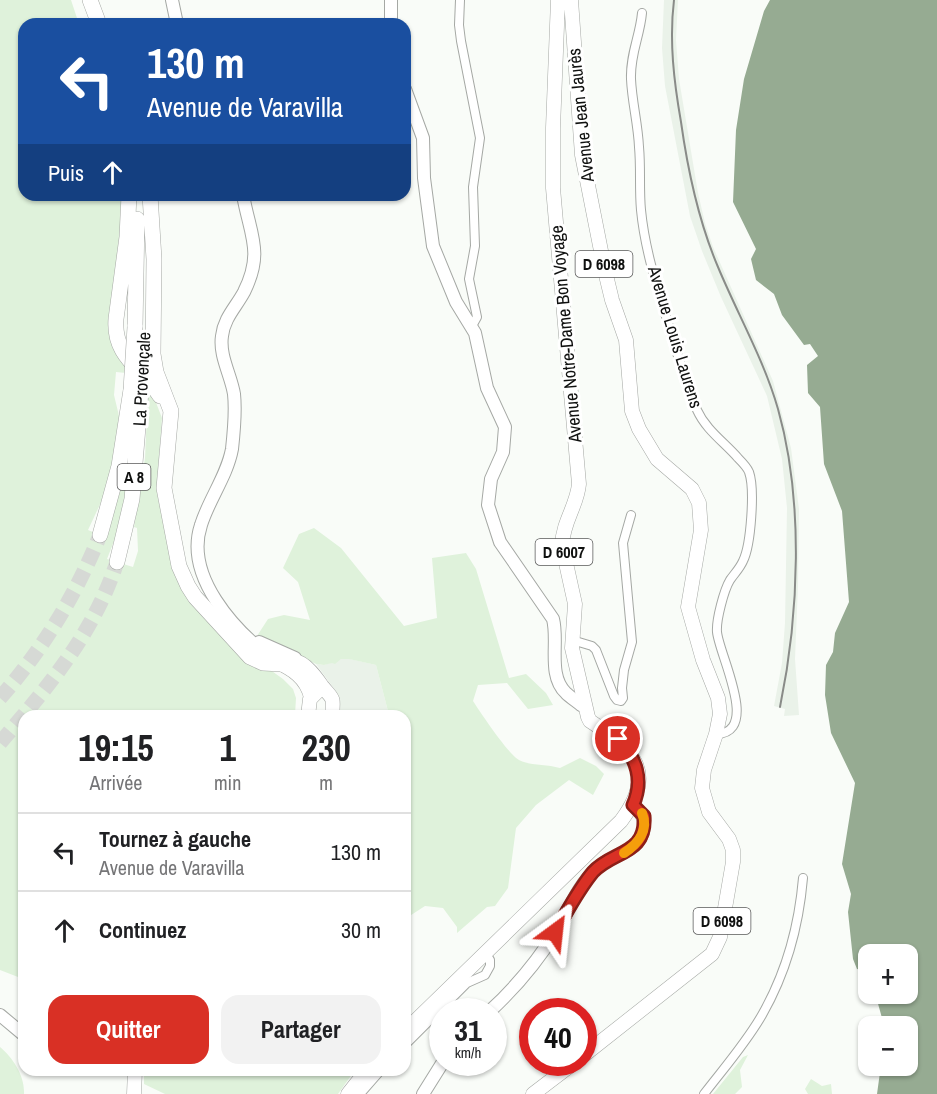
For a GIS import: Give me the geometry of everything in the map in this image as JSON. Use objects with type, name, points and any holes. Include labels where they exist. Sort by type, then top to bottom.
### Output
[{"type":"highway","points":[[80,0],[87,18]]},
{"type":"highway","points":[[90,0],[97,18]]},
{"type":"highway","points":[[129,201],[116,333],[123,353],[162,399],[168,434]]},
{"type":"highway","name":"La Provençale","points":[[135,201],[140,328]]},
{"type":"highway","name":"La Provençale","points":[[117,562],[132,499],[136,390],[147,248],[145,201]]},
{"type":"highway","points":[[150,201],[154,259],[153,354],[156,372],[170,404],[171,421],[164,488],[179,566],[195,597],[243,649],[259,662],[275,665],[276,661]]},
{"type":"highway","name":"La Provençale","points":[[100,535],[119,466],[136,390]]},
{"type":"main road","name":"Avenue Notre-Dame Bon Voyage","points":[[558,0],[553,188],[579,484],[577,496],[566,520],[562,545],[575,604],[572,640],[584,700],[597,725],[618,739],[629,751],[635,764],[638,788],[633,805]]},
{"type":"main road","name":"Avenue Jean Jaurès","points":[[571,0],[582,155],[604,269],[626,340],[632,411],[642,435],[657,459],[692,489],[699,503],[701,530],[688,607],[700,650],[718,698],[720,714],[716,734]]},
{"type":"main road","points":[[276,661],[298,661],[310,669],[333,699],[332,710]]},
{"type":"main road","points":[[276,661],[290,667],[303,678],[311,697],[309,710]]},
{"type":"main road","points":[[311,697],[318,691],[326,691]]},
{"type":"main road","name":"D 6098","points":[[597,1045],[704,962],[717,947],[733,862],[733,850],[729,839],[709,812],[702,788],[704,770],[716,734]]},
{"type":"main road","points":[[411,1025],[621,820],[633,805]]},
{"type":"main road","points":[[134,1094],[135,1076]]},
{"type":"main road","points":[[348,1094],[362,1076]]},
{"type":"main road","points":[[533,1094],[557,1076]]},
{"type":"street","points":[[172,0],[176,18]]},
{"type":"street","points":[[391,0],[392,18]]},
{"type":"street","points":[[460,0],[461,41],[480,138],[473,187],[475,246],[469,279],[477,317],[472,326]]},
{"type":"street","name":"Avenue Louis Laurens","points":[[642,13],[641,25],[632,52],[631,79],[639,147],[641,212],[658,291],[679,362],[703,422],[728,446],[749,472],[750,540],[744,560],[727,588],[717,632],[736,700],[738,718],[724,734],[716,734]]},
{"type":"street","points":[[411,105],[423,138],[424,178],[434,246],[456,302],[472,326],[487,388],[505,427],[503,452],[491,479],[488,505],[500,542],[553,619],[556,631],[556,675],[561,686],[584,700]]},
{"type":"street","points":[[244,201],[255,246],[255,261],[252,275],[243,295],[231,311],[221,338],[223,356],[234,395],[233,441],[230,457],[200,525],[197,547],[199,560],[213,598],[251,642],[276,661]]},
{"type":"street","points":[[572,640],[592,646],[596,650],[614,696],[621,701],[624,670],[632,642],[623,543],[631,515]]},
{"type":"street","points":[[243,631],[265,646],[298,661]]},
{"type":"street","points":[[503,998],[521,979],[596,869],[636,844],[644,825],[644,816],[633,805]]},
{"type":"street","points":[[704,1094],[730,1062],[757,1022],[781,975],[796,927],[803,878]]},
{"type":"street","points":[[411,1039],[467,983],[485,975],[490,966],[490,960],[485,952]]},
{"type":"street","points":[[0,1015],[18,1030]]},
{"type":"street","points":[[360,1094],[376,1076]]},
{"type":"street","points":[[423,1094],[434,1076]]},
{"type":"shaded area","points":[[0,0],[71,0],[77,18],[18,18],[18,201],[123,201],[109,328],[124,361],[126,373],[116,372],[114,395],[120,420],[113,470],[88,530],[105,537],[130,434],[129,479],[120,526],[107,559],[133,567],[138,551],[137,528],[134,527],[145,458],[148,391],[155,400],[162,418],[158,499],[174,563],[269,669],[293,689],[296,698],[295,710],[18,710],[18,977],[0,970]]},
{"type":"shaded area","points":[[664,0],[678,0],[676,40],[679,79],[705,223],[713,247],[773,381],[791,448],[799,509],[795,659],[799,715],[784,716],[785,709],[774,706],[782,663],[785,623],[787,508],[782,459],[767,396],[721,297],[690,216],[665,86],[662,48]]},
{"type":"shaded area","points":[[770,0],[937,0],[937,1094],[877,1094],[879,1076],[918,1076],[918,1016],[881,1016],[878,1004],[918,1004],[918,944],[858,944],[858,969],[853,959],[848,912],[851,894],[842,864],[855,783],[831,733],[825,695],[826,665],[833,652],[835,633],[849,602],[842,511],[824,464],[820,407],[808,393],[807,365],[818,356],[810,344],[804,345],[782,315],[774,294],[756,280],[751,259],[756,249],[733,202],[736,130],[744,79],[764,11]]},
{"type":"shaded area","points":[[314,528],[341,548],[404,626],[437,618],[432,558],[466,553],[476,569],[509,678],[526,674],[546,693],[553,705],[528,709],[507,683],[478,685],[473,701],[502,742],[519,760],[560,768],[580,758],[596,766],[604,774],[593,795],[569,780],[536,805],[516,828],[508,888],[495,906],[487,907],[457,933],[457,927],[443,908],[425,906],[411,915],[411,710],[388,710],[376,665],[349,659],[341,659],[335,664],[316,664],[257,636],[268,619],[284,615],[310,620],[298,582],[283,568],[299,534]]},
{"type":"shaded area","points":[[341,659],[350,659],[376,665],[388,710],[339,710],[338,694],[316,664],[324,665]]},
{"type":"shaded area","points":[[0,1047],[17,1068],[18,1076],[20,1076],[24,1087],[24,1094],[0,1094]]},
{"type":"shaded area","points":[[748,1055],[740,1070],[742,1087],[735,1094],[713,1094],[743,1057]]},
{"type":"shaded area","points":[[144,1076],[351,1076],[338,1094],[165,1094],[144,1084]]},
{"type":"shaded area","points":[[811,1079],[822,1086],[831,1084],[832,1094],[808,1094],[805,1089]]},
{"type":"tunnel","points":[[0,698],[57,621],[100,535]]},
{"type":"tunnel","points":[[28,710],[82,636],[107,588],[117,562]]},
{"type":"tunnel","points":[[0,743],[18,722]]},
{"type":"railway","points":[[674,0],[672,31],[674,77],[695,196],[711,249],[772,391],[786,444],[792,481],[795,519],[795,597],[780,707]]},
{"type":"slow traffic","points":[[624,853],[636,844],[642,834],[644,825],[642,813]]},
{"type":"route","points":[[555,932],[586,880],[604,862],[626,852],[636,844],[642,834],[644,816],[633,805],[637,796],[638,775],[629,751],[618,739]]}]
